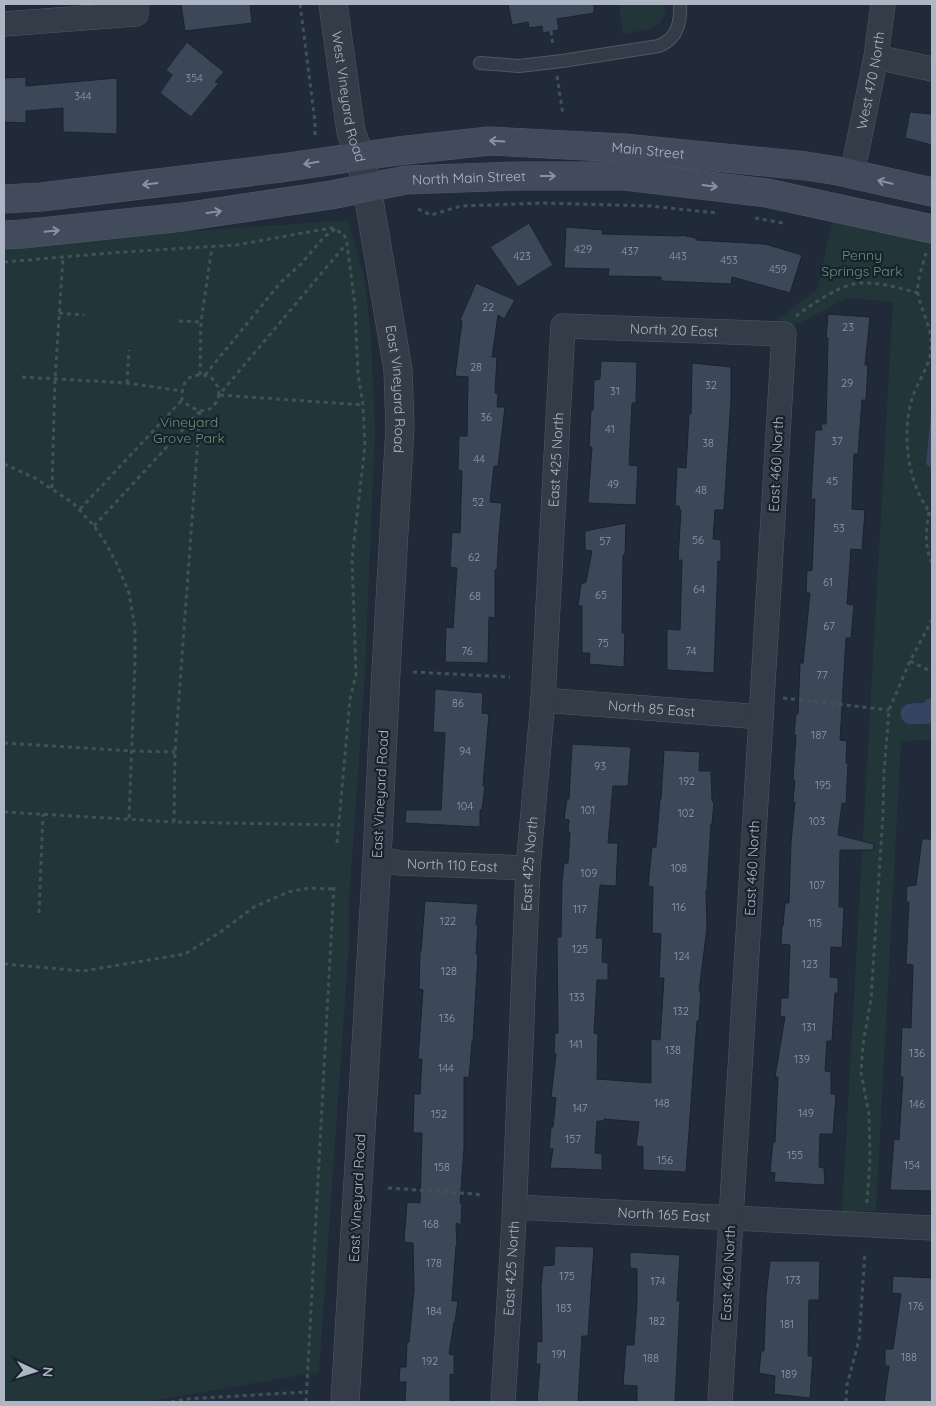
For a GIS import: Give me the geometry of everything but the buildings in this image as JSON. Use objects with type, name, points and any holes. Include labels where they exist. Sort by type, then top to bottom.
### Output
[{"type":"main road","name":"Main Street","points":[[360,157],[488,141],[624,148],[806,166],[847,163],[932,192]]},
{"type":"main road","points":[[4,199],[41,197],[360,157]]},
{"type":"main road","name":"North Main Street","points":[[4,235],[183,217],[331,195],[406,180],[518,176],[625,176],[767,194],[929,241]]},
{"type":"street","name":"West Vineyard Road","points":[[333,4],[351,132],[360,157],[367,188]]},
{"type":"street","name":"West 470 North","points":[[847,163],[876,57],[883,4]]},
{"type":"street","points":[[4,24],[136,9]]},
{"type":"street","points":[[876,57],[932,69]]},
{"type":"street","name":"East Vineyard Road","points":[[345,1402],[400,428],[398,370],[367,188]]},
{"type":"street","name":"North 20 East","points":[[563,326],[787,326]]},
{"type":"street","name":"East 425 North","points":[[503,1402],[515,1207],[528,868],[543,700],[563,326]]},
{"type":"street","name":"East 460 North","points":[[720,1402],[761,717],[787,326]]},
{"type":"street","name":"North 85 East","points":[[543,700],[761,717]]},
{"type":"street","name":"North 110 East","points":[[377,858],[399,863],[528,868]]},
{"type":"street","name":"North 165 East","points":[[515,1207],[932,1228]]},
{"type":"lane","points":[[480,63],[519,66],[659,46],[671,38],[677,28],[681,11],[680,4]]},
{"type":"path","points":[[300,4],[315,122],[315,136]]},
{"type":"path","points":[[551,31],[554,50]]},
{"type":"path","points":[[557,73],[563,115]]},
{"type":"path","points":[[418,209],[431,215],[462,206],[542,203],[650,206],[718,213]]},
{"type":"path","points":[[748,216],[784,223]]},
{"type":"path","points":[[4,262],[236,245],[330,228],[336,228],[344,234],[347,243],[355,306],[358,374],[365,446],[352,559],[356,674],[350,699],[337,843]]},
{"type":"path","points":[[205,376],[281,282],[300,265],[324,237],[336,228]]},
{"type":"path","points":[[929,241],[932,256]]},
{"type":"path","points":[[929,241],[918,293],[930,329],[932,350],[912,399],[907,436],[914,479],[922,500],[932,515]]},
{"type":"path","points":[[219,395],[347,243]]},
{"type":"path","points":[[200,375],[201,322],[212,247]]},
{"type":"path","points":[[52,489],[55,379],[63,257]]},
{"type":"path","points":[[787,326],[823,298],[859,282],[892,286],[918,293]]},
{"type":"path","points":[[59,313],[84,315]]},
{"type":"path","points":[[179,321],[201,322]]},
{"type":"path","points":[[127,383],[129,350]]},
{"type":"path","points":[[80,509],[182,400],[182,390],[189,378],[193,375],[200,375],[211,378],[215,382],[219,395],[217,402],[213,406],[200,411],[94,526]]},
{"type":"path","points":[[22,377],[127,383],[182,390]]},
{"type":"path","points":[[219,395],[362,405]]},
{"type":"path","points":[[182,400],[195,410],[200,411]]},
{"type":"path","points":[[174,822],[174,752],[200,411]]},
{"type":"path","points":[[4,464],[35,478],[80,509],[94,526],[116,562],[129,593],[135,628],[129,820]]},
{"type":"path","points":[[929,511],[926,531],[932,563]]},
{"type":"path","points":[[867,1203],[870,1158],[869,1115],[861,1072],[863,1044],[871,999],[889,710],[910,661],[932,620]]},
{"type":"path","points":[[910,661],[932,672]]},
{"type":"path","points":[[414,672],[510,677]]},
{"type":"path","points":[[783,698],[889,710]]},
{"type":"path","points":[[4,742],[131,751],[174,752]]},
{"type":"path","points":[[4,812],[174,822],[338,825]]},
{"type":"path","points":[[39,914],[42,814]]},
{"type":"path","points":[[306,1402],[334,884]]},
{"type":"path","points":[[4,964],[83,971],[185,954],[222,931],[254,907],[288,892],[309,888],[333,889]]},
{"type":"path","points":[[388,1188],[480,1195]]},
{"type":"path","points":[[846,1402],[847,1385],[859,1340],[865,1252]]},
{"type":"path","points":[[172,1402],[186,1399],[306,1392]]},
{"type":"green space","points":[[619,4],[665,4],[665,13],[663,19],[653,27],[623,34]]},
{"type":"green space","name":"Penny Springs Park","points":[[833,219],[932,242],[932,740],[901,741],[876,1211],[842,1212],[893,302],[847,298],[790,328],[777,320],[817,290]]},
{"type":"green space","name":"Vineyard Grove Park","points":[[348,220],[364,275],[371,338],[375,430],[365,674],[349,901],[349,943],[319,1372],[145,1402],[4,1402],[4,248],[178,232]]},
{"type":"water","points":[[932,405],[932,469],[926,464]]},
{"type":"waterway","points":[[911,714],[929,713],[932,709]]}]
